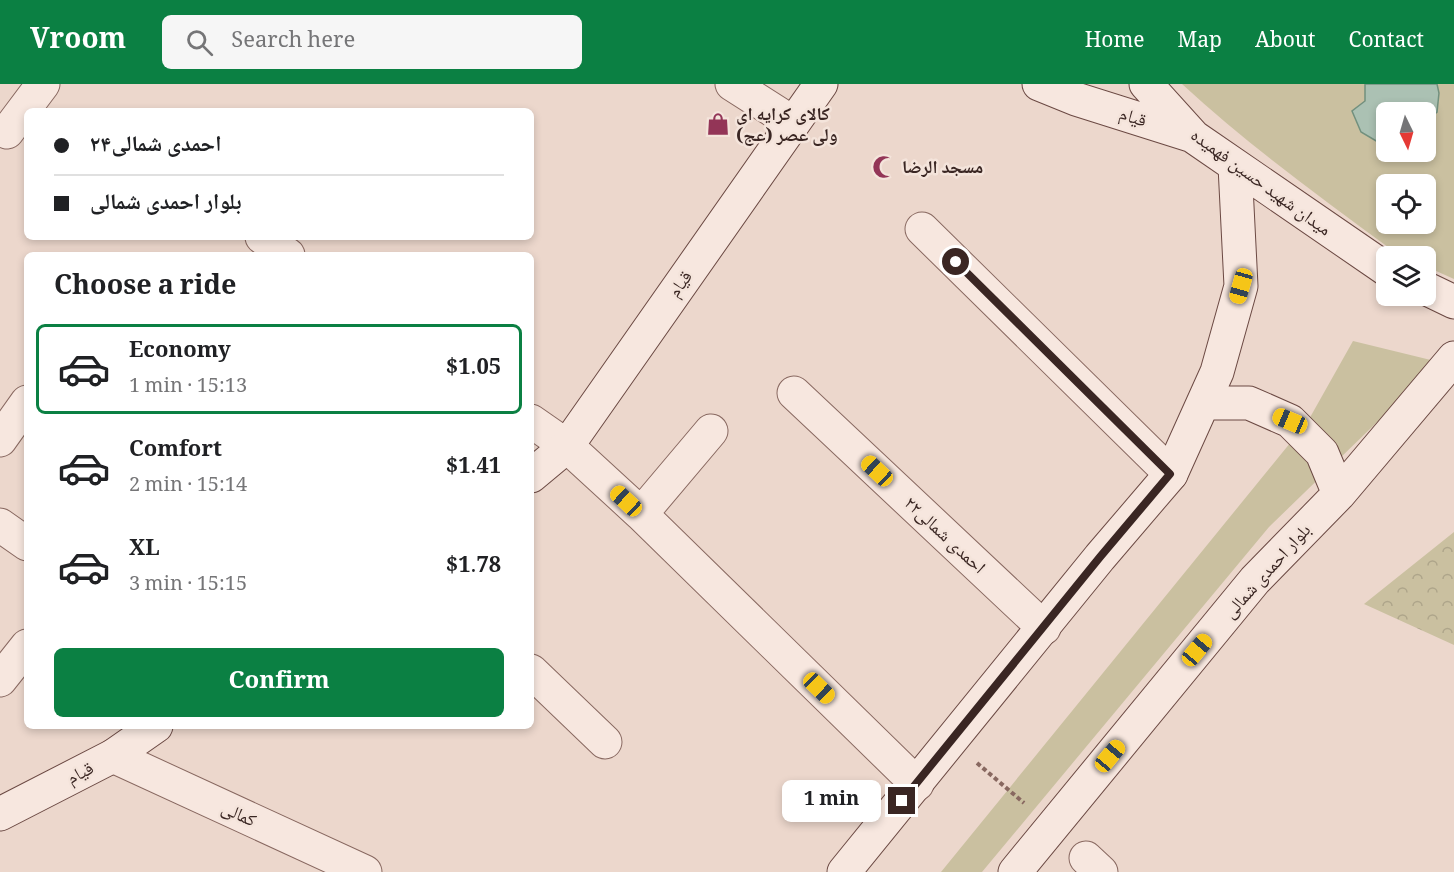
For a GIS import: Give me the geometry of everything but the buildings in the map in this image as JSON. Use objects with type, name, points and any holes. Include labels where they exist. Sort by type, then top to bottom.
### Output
[{"type":"street","points":[[29,108],[44,84]]},
{"type":"street","points":[[732,84],[793,123]]},
{"type":"street","name":"قیام","points":[[534,474],[567,446],[822,84]]},
{"type":"street","name":"قیام","points":[[1039,84],[1076,99],[1194,137]]},
{"type":"street","name":"میدان شهید حسین فهمیده","points":[[1146,84],[1194,137],[1376,262]]},
{"type":"street","points":[[11,136],[24,116]]},
{"type":"street","points":[[844,872],[1170,474],[1217,372],[1241,286],[1235,166]]},
{"type":"street","points":[[922,229],[1170,474]]},
{"type":"street","points":[[266,240],[284,252]]},
{"type":"street","points":[[1436,293],[1454,302]]},
{"type":"street","name":"بلوار احمدی شمالی","points":[[1015,872],[1255,580],[1339,495],[1454,358]]},
{"type":"street","name":"احمدی شمالی۲۲","points":[[794,393],[1044,628]]},
{"type":"street","points":[[1204,403],[1249,403],[1290,421],[1322,453],[1339,495]]},
{"type":"street","points":[[0,440],[24,406]]},
{"type":"street","points":[[534,423],[567,446],[641,514],[917,784]]},
{"type":"street","points":[[641,514],[711,431]]},
{"type":"street","points":[[0,525],[24,542]]},
{"type":"street","points":[[0,680],[24,650]]},
{"type":"street","points":[[534,675],[605,742]]},
{"type":"street","name":"قیام","points":[[0,814],[113,756],[152,729]]},
{"type":"street","name":"کمالی","points":[[113,756],[365,872]]},
{"type":"path","points":[[951,742],[1052,826]]},
{"type":"green space","points":[[1182,84],[1454,84],[1454,279],[1436,271],[1436,246],[1387,246],[1233,128]]},
{"type":"green space","points":[[1353,341],[1439,362],[1269,527],[982,872],[941,872],[1308,421]]},
{"type":"green space","points":[[1454,532],[1454,645],[1364,604]]},
{"type":"shaded area","points":[[1365,84],[1437,84],[1439,93],[1436,113],[1436,102],[1376,102],[1376,141],[1361,132],[1352,111],[1365,101]]},
{"type":"place","name":"کالای کرایه ای ولی عصر (عج)","points":[[718,124]]},
{"type":"place","name":"مسجد الرضا","points":[[884,167]]},
{"type":"route","points":[[902,801],[1170,474],[956,262]]}]
